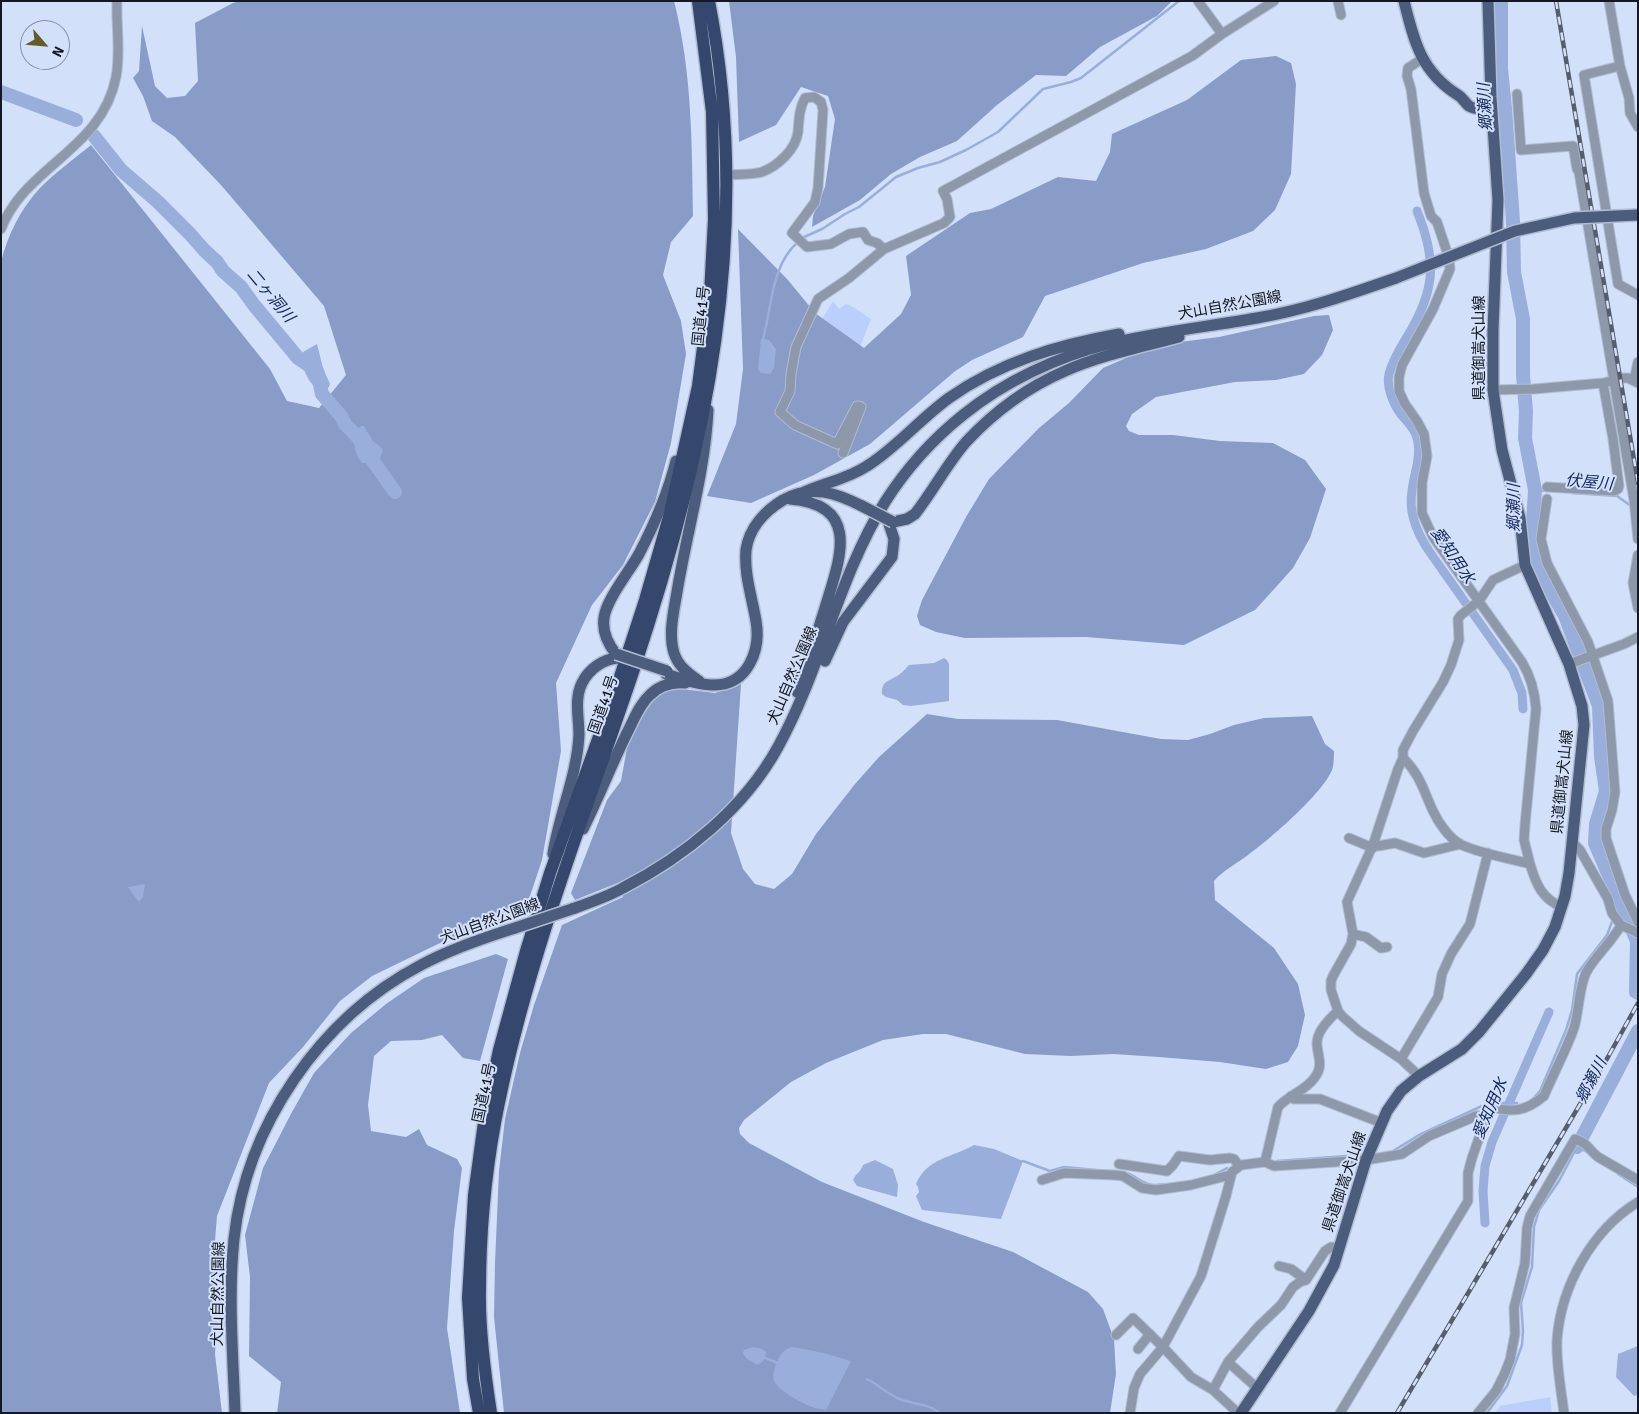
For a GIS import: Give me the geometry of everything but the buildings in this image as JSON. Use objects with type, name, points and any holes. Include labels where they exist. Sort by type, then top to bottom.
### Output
[{"type":"highway","name":"国道41号","points":[[492,1413],[486,1376],[480,1292],[485,1195],[494,1126],[510,1051],[534,964],[566,864],[634,670],[673,543],[693,468],[704,387],[714,219],[712,112],[698,1]]},
{"type":"highway","name":"国道41号","points":[[479,1413],[473,1379],[468,1298],[474,1195],[484,1122],[499,1050],[550,873],[616,689],[645,600],[715,353],[724,263],[727,174],[720,79],[715,32],[709,1]]},
{"type":"main road","points":[[1404,1],[1422,59],[1437,79],[1470,106],[1492,110]]},
{"type":"main road","name":"県道御嵩犬山線","points":[[1239,1413],[1323,1287],[1334,1265],[1366,1160],[1387,1111],[1401,1090],[1419,1076],[1462,1049],[1479,1032],[1543,950],[1555,927],[1562,907],[1569,872],[1584,725],[1582,706],[1572,663],[1525,565],[1520,518],[1502,450],[1494,390],[1493,330],[1498,200],[1488,1]]},
{"type":"main road","name":"犬山自然公園線","points":[[235,1413],[232,1282],[234,1238],[240,1201],[254,1157],[282,1098],[318,1048],[369,999],[420,966],[450,951],[572,909],[622,889],[673,859],[715,826],[747,791],[778,748],[817,662],[848,577],[885,502],[902,478],[939,436],[964,414],[994,393],[1027,374],[1072,354],[1108,344],[1292,310],[1339,298],[1396,278],[1515,231],[1574,218],[1638,215]]},
{"type":"main road","points":[[566,864],[642,705],[650,694],[662,686],[672,683],[716,685],[732,681],[746,671],[754,658],[757,644],[757,624],[746,573],[746,549],[750,535],[763,515],[786,499],[811,488],[852,475],[868,466],[948,398],[991,373],[1015,362],[1043,352],[1092,339],[1192,321],[1227,322]]},
{"type":"main road","points":[[800,494],[821,491],[835,493],[891,523],[907,519],[915,514],[949,462],[968,441],[1014,400],[1035,386],[1065,370],[1104,357],[1180,337],[1206,326]]},
{"type":"main road","points":[[617,656],[604,630],[607,606],[638,554],[658,511],[674,470],[681,440],[704,387]]},
{"type":"main road","points":[[702,684],[679,664],[672,640],[673,620],[681,569],[707,438],[704,387]]},
{"type":"main road","points":[[778,748],[786,719],[820,624],[840,555],[841,542],[839,530],[828,512],[813,502],[786,499]]},
{"type":"main road","points":[[778,748],[792,729],[808,700],[843,622],[892,557],[894,539],[891,523]]},
{"type":"main road","points":[[550,873],[557,830],[577,755],[579,692],[590,671],[602,662],[617,656],[702,684]]},
{"type":"street","points":[[1,230],[20,197],[77,145],[92,129],[105,109],[116,77],[119,51],[116,1]]},
{"type":"street","points":[[1198,1],[1222,34]]},
{"type":"street","points":[[843,452],[859,412],[859,406],[857,406],[837,444],[795,424],[780,412],[790,391],[796,346],[818,299],[849,278],[884,249],[944,223],[950,217],[943,191],[1192,56],[1222,34],[1274,1]]},
{"type":"street","points":[[1338,1],[1341,15]]},
{"type":"street","points":[[1609,1],[1620,66],[1629,98],[1630,113],[1638,127]]},
{"type":"street","points":[[1422,59],[1408,68],[1408,76],[1424,193],[1431,216],[1437,222],[1449,258],[1450,269],[1433,309],[1402,365],[1399,377],[1399,391],[1404,404],[1417,421],[1425,440],[1427,456],[1421,496],[1422,513],[1427,526],[1432,537],[1527,670],[1534,690],[1536,710],[1524,840],[1539,889],[1545,897],[1562,907]]},
{"type":"street","points":[[1620,66],[1584,75],[1618,284],[1638,295]]},
{"type":"street","points":[[1517,94],[1521,150],[1573,146],[1634,500],[1638,539]]},
{"type":"street","points":[[727,174],[761,172],[773,166],[790,150],[795,142],[801,105],[805,98],[814,97],[821,102],[823,110],[818,188],[815,202],[792,233],[798,241],[807,247],[831,244],[849,234],[863,232],[868,240],[877,243],[884,249]]},
{"type":"street","points":[[1494,390],[1534,389],[1603,383],[1623,378],[1636,382],[1638,362]]},
{"type":"street","points":[[1547,487],[1614,491],[1618,489],[1614,439],[1603,383]]},
{"type":"street","points":[[1547,499],[1541,539],[1546,563],[1565,596],[1594,656],[1608,701],[1614,801],[1606,829],[1606,838],[1625,895],[1638,922]]},
{"type":"street","points":[[1638,555],[1633,583],[1638,608]]},
{"type":"street","points":[[1419,1076],[1401,1059],[1359,1031],[1338,1011],[1331,990],[1331,981],[1351,944],[1353,934],[1347,902],[1373,847],[1404,750],[1451,665],[1459,640],[1458,619],[1479,601],[1493,580],[1525,565]]},
{"type":"street","points":[[1572,663],[1594,656],[1638,637]]},
{"type":"street","points":[[1624,644],[1638,646]]},
{"type":"street","points":[[1403,758],[1424,788],[1438,820],[1459,843],[1530,864]]},
{"type":"street","points":[[1348,838],[1373,847],[1395,843],[1424,853],[1459,843]]},
{"type":"street","points":[[1572,842],[1580,850],[1608,899],[1612,913],[1620,923],[1638,933]]},
{"type":"street","points":[[1401,1059],[1438,996],[1442,974],[1451,954],[1470,924],[1488,853]]},
{"type":"street","points":[[1340,1413],[1468,1201],[1470,1165],[1476,1142],[1491,1107],[1519,1110],[1527,1108],[1544,1096],[1574,1028],[1586,971],[1617,933],[1620,923]]},
{"type":"street","points":[[1353,934],[1366,936],[1381,948],[1387,947]]},
{"type":"street","points":[[1265,1162],[1278,1107],[1312,1081],[1319,1072],[1320,1063],[1316,1042],[1318,1035],[1338,1011]]},
{"type":"street","points":[[1291,1096],[1294,1099],[1300,1100],[1320,1099],[1382,1123]]},
{"type":"street","points":[[1042,1180],[1064,1173],[1123,1176],[1142,1188],[1156,1190],[1192,1186],[1230,1175],[1240,1166],[1265,1162],[1274,1166],[1366,1160],[1402,1154],[1429,1136],[1476,1116],[1487,1115]]},
{"type":"street","points":[[1478,1413],[1500,1383],[1512,1350],[1515,1334],[1514,1308],[1525,1263],[1527,1228],[1530,1216],[1574,1139],[1584,1142],[1598,1157],[1638,1180]]},
{"type":"street","points":[[1119,1164],[1167,1171],[1179,1156],[1210,1160],[1230,1158],[1234,1159],[1240,1166]]},
{"type":"street","points":[[1130,1413],[1134,1388],[1140,1374],[1164,1347],[1201,1276],[1226,1196],[1230,1175]]},
{"type":"street","points":[[1564,1413],[1557,1364],[1557,1340],[1560,1318],[1567,1292],[1578,1267],[1592,1245],[1616,1218],[1638,1202]]},
{"type":"street","points":[[1213,1390],[1228,1362],[1258,1327],[1281,1305],[1293,1287],[1306,1280],[1325,1251],[1331,1247],[1339,1248]]},
{"type":"street","points":[[1279,1266],[1291,1269],[1306,1280]]},
{"type":"street","points":[[1116,1335],[1133,1318],[1192,1377],[1213,1390],[1239,1413]]},
{"type":"street","points":[[1138,1349],[1150,1334]]},
{"type":"street","points":[[1228,1362],[1257,1388]]},
{"type":"shaded area","points":[[239,1],[674,1],[688,81],[693,216],[671,242],[663,275],[681,321],[686,354],[671,443],[655,502],[623,565],[592,605],[556,683],[561,751],[542,860],[525,911],[438,944],[372,976],[340,1001],[303,1047],[269,1083],[217,1216],[213,1266],[218,1308],[215,1354],[222,1413],[1,1413],[1,262],[7,241],[27,204],[41,187],[91,145],[270,369],[287,401],[319,408],[346,375],[324,306],[221,185],[175,137],[152,121],[143,96],[133,78],[139,71],[142,26],[155,86],[167,98],[185,96],[198,81],[195,23]]},
{"type":"shaded area","points":[[729,1],[1172,1],[1157,16],[1100,47],[1066,76],[1036,75],[997,105],[957,141],[920,157],[891,174],[860,200],[812,227],[813,216],[825,187],[835,119],[828,96],[801,87],[776,125],[739,142],[736,57]]},
{"type":"shaded area","points":[[1276,56],[1291,63],[1296,84],[1291,174],[1275,210],[1253,231],[1206,249],[1143,263],[1045,296],[1023,337],[972,360],[954,372],[870,444],[814,475],[751,503],[707,496],[736,424],[743,369],[738,229],[788,280],[815,313],[864,348],[901,314],[911,295],[906,256],[970,213],[991,209],[1058,177],[1096,181],[1110,152],[1112,134],[1187,100],[1241,60]]},
{"type":"shaded area","points":[[833,301],[839,309],[846,304],[871,319],[858,352],[818,326]]},
{"type":"shaded area","points":[[1329,315],[1333,330],[1322,355],[1304,374],[1276,380],[1235,382],[1156,397],[1132,414],[1126,426],[1129,431],[1139,435],[1173,435],[1220,441],[1273,443],[1305,460],[1326,489],[1310,538],[1293,568],[1255,610],[1184,645],[1086,637],[965,638],[936,632],[920,625],[917,616],[922,600],[966,517],[989,479],[1039,428],[1069,403],[1103,368],[1133,355],[1180,342],[1219,337],[1314,316]]},
{"type":"shaded area","points":[[761,339],[769,340],[776,349],[774,368],[770,374],[761,373],[758,370]]},
{"type":"shaded area","points":[[317,344],[323,368],[330,384],[329,387],[321,391],[309,380],[302,362],[303,352]]},
{"type":"shaded area","points":[[361,426],[364,426],[373,441],[383,451],[380,458],[367,463],[362,463],[354,445],[353,433]]},
{"type":"shaded area","points":[[944,658],[949,664],[949,701],[911,706],[903,705],[897,700],[882,694],[885,683],[900,674],[909,665],[934,663]]},
{"type":"shaded area","points":[[741,684],[731,833],[743,869],[755,884],[774,889],[792,874],[816,834],[855,784],[879,757],[927,714],[958,719],[1057,720],[1161,739],[1188,740],[1234,725],[1264,718],[1312,716],[1325,744],[1334,751],[1334,763],[1327,780],[1295,816],[1269,839],[1214,881],[1215,900],[1274,948],[1298,984],[1305,1015],[1298,1046],[1288,1062],[1266,1069],[1220,1062],[1113,1054],[1071,1056],[1025,1054],[946,1034],[923,1034],[883,1040],[826,1063],[791,1082],[744,1120],[739,1128],[740,1134],[749,1143],[822,1182],[924,1222],[1013,1252],[1088,1292],[1103,1309],[1114,1339],[1116,1374],[1110,1413],[504,1413],[494,1317],[499,1171],[505,1119],[520,1053],[534,1005],[562,925],[623,897],[620,882],[575,900],[571,893],[607,800],[621,781],[629,737],[655,696],[674,688],[715,693]]},
{"type":"shaded area","points":[[145,884],[143,897],[139,902],[128,887]]},
{"type":"shaded area","points":[[496,954],[508,959],[480,1061],[463,1058],[442,1035],[422,1040],[391,1041],[374,1056],[368,1105],[371,1131],[406,1137],[419,1129],[427,1145],[457,1159],[462,1168],[454,1231],[447,1328],[460,1413],[277,1413],[281,1382],[249,1356],[250,1277],[245,1235],[263,1168],[314,1073],[351,1033],[386,1004],[424,978]]},
{"type":"shaded area","points":[[974,1145],[994,1149],[1023,1161],[1001,1219],[922,1210],[916,1196],[919,1192],[916,1184],[921,1175],[926,1169],[940,1160]]},
{"type":"shaded area","points":[[875,1160],[893,1169],[898,1185],[897,1197],[857,1186],[853,1180],[863,1165]]},
{"type":"shaded area","points":[[1638,1346],[1638,1395],[1634,1396],[1616,1377],[1618,1354]]},
{"type":"shaded area","points":[[753,1347],[766,1352],[764,1360],[757,1365],[747,1359],[743,1353],[744,1350]]},
{"type":"shaded area","points":[[793,1347],[851,1361],[826,1410],[815,1408],[798,1400],[776,1384],[773,1376],[777,1362],[783,1352]]},
{"type":"shaded area","points":[[1550,1397],[1552,1413],[1495,1413],[1500,1406]]},
{"type":"waterway","points":[[802,238],[822,229],[859,207],[896,177],[940,162],[998,132],[1043,89],[1081,78],[1179,1]]},
{"type":"waterway","name":"郷瀬川","points":[[1501,1],[1501,69],[1513,221],[1514,272],[1523,319],[1525,438],[1535,490],[1532,539],[1539,569],[1565,616],[1599,706],[1601,757],[1606,791],[1596,824],[1595,843],[1637,941],[1636,992],[1638,993]]},
{"type":"waterway","name":"二ヶ洞川","points":[[1,92],[76,120]]},
{"type":"waterway","name":"二ヶ洞川","points":[[94,136],[121,170],[158,202],[217,262],[223,271],[241,287],[298,358],[317,371],[322,394],[341,416],[345,424],[368,448],[373,461],[395,492]]},
{"type":"waterway","name":"愛知用水","points":[[1417,211],[1428,243],[1430,258],[1429,286],[1419,314],[1396,357],[1388,379],[1393,399],[1417,438],[1419,451],[1411,499],[1412,515],[1417,530],[1429,551],[1513,670],[1522,693],[1523,709]]},
{"type":"waterway","points":[[763,339],[777,274],[789,251],[798,242]]},
{"type":"waterway","name":"伏屋川","points":[[1535,490],[1547,491]]},
{"type":"waterway","name":"伏屋川","points":[[1572,493],[1617,496],[1631,506]]},
{"type":"waterway","points":[[1615,914],[1621,906]]},
{"type":"waterway","points":[[1532,1100],[1540,1091],[1566,1030],[1572,1010],[1577,974],[1607,935],[1613,919]]},
{"type":"waterway","name":"愛知用水","points":[[1485,1223],[1483,1191],[1485,1166],[1492,1142],[1549,1012]]},
{"type":"waterway","name":"郷瀬川","points":[[1577,1147],[1638,1031]]},
{"type":"waterway","name":"愛知用水","points":[[1502,1103],[1517,1103]]},
{"type":"waterway","points":[[1393,1151],[1419,1135],[1482,1106]]},
{"type":"waterway","points":[[1487,1413],[1507,1386],[1522,1345],[1521,1303],[1532,1267],[1534,1227],[1539,1210],[1559,1181],[1577,1147],[1587,1152]]},
{"type":"waterway","points":[[1277,1161],[1361,1155]]},
{"type":"waterway","points":[[1023,1161],[1050,1171],[1064,1167],[1096,1170]]},
{"type":"waterway","points":[[1212,1176],[1227,1168]]},
{"type":"waterway","points":[[1124,1173],[1130,1174],[1149,1184],[1170,1184]]},
{"type":"waterway","points":[[1618,1174],[1638,1187]]},
{"type":"waterway","points":[[765,1358],[778,1363]]},
{"type":"waterway","points":[[867,1379],[898,1398],[927,1406],[940,1413]]},
{"type":"railway","points":[[1556,1],[1638,483]]},
{"type":"railway","points":[[1397,1413],[1608,1057],[1638,1003]]}]
